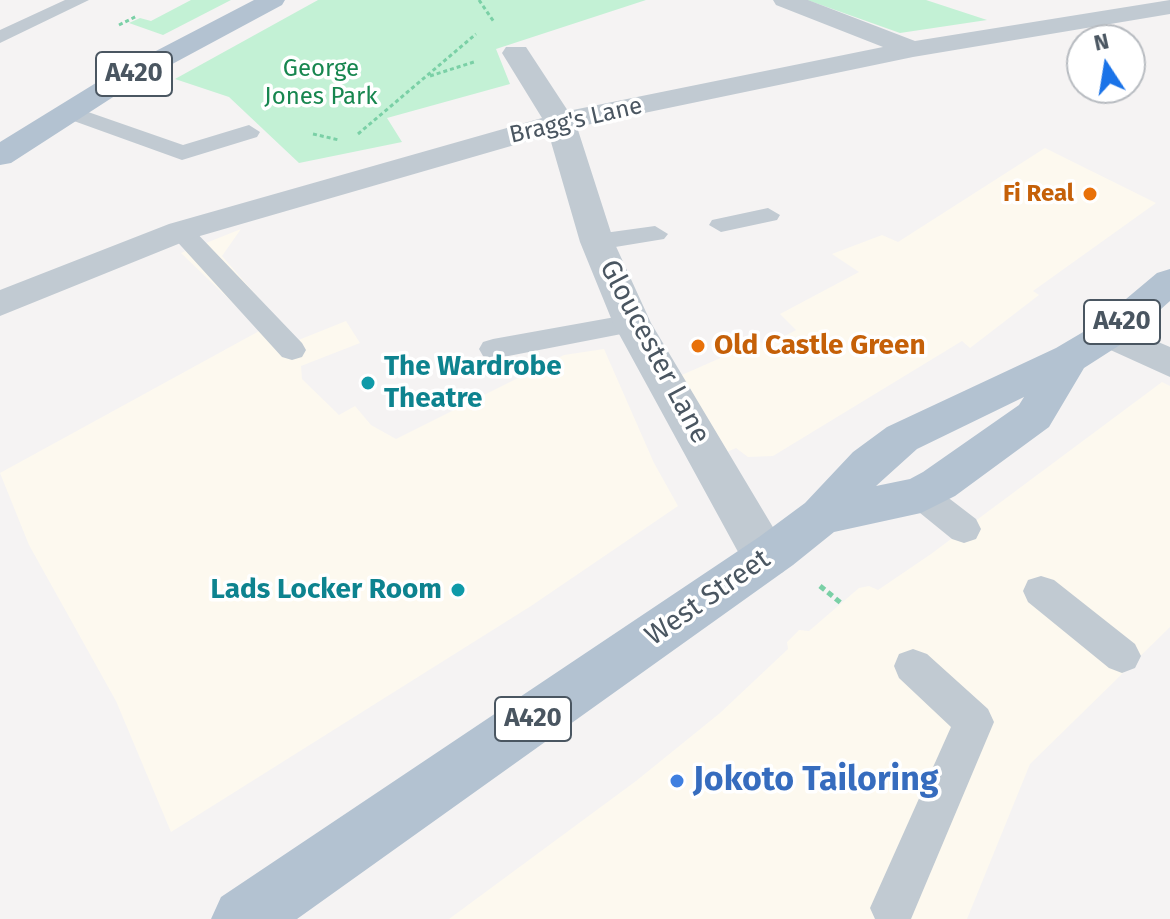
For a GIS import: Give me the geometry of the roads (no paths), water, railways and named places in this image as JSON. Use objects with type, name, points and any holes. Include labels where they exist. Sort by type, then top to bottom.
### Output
[{"type":"main road","name":"A420","points":[[0,156],[68,111],[273,0]]},
{"type":"main road","name":"West Street","points":[[243,919],[766,558],[821,516],[869,464],[902,438],[1070,358],[1109,334],[1170,281]]},
{"type":"main road","points":[[821,516],[921,495],[1034,416],[1070,358]]},
{"type":"street","points":[[785,0],[913,49]]},
{"type":"street","name":"Bragg's Lane","points":[[0,304],[181,231],[560,122],[913,49],[1170,6]]},
{"type":"street","name":"Gloucester Lane","points":[[516,53],[560,122],[597,242],[632,323],[766,558]]},
{"type":"street","points":[[1109,334],[1170,363]]},
{"type":"lane","points":[[0,37],[80,0]]},
{"type":"lane","points":[[68,111],[182,153],[249,132]]},
{"type":"lane","points":[[721,225],[768,215]]},
{"type":"lane","points":[[181,231],[292,350]]},
{"type":"lane","points":[[597,242],[655,234]]},
{"type":"lane","points":[[493,349],[632,323]]},
{"type":"lane","points":[[921,495],[964,529]]},
{"type":"lane","points":[[1041,591],[1122,656]]},
{"type":"lane","points":[[893,908],[974,722],[913,666]]},
{"type":"place","name":"Fi Real","points":[[1090,194]]},
{"type":"place","name":"Old Castle Green","points":[[698,346]]},
{"type":"place","name":"The Wardrobe Theatre","points":[[368,383]]},
{"type":"place","name":"Lads Locker Room","points":[[458,590]]},
{"type":"place","name":"Jokoto Tailoring","points":[[677,781]]},
{"type":"park label","name":"George Jones Park","points":[[321,83]]}]
